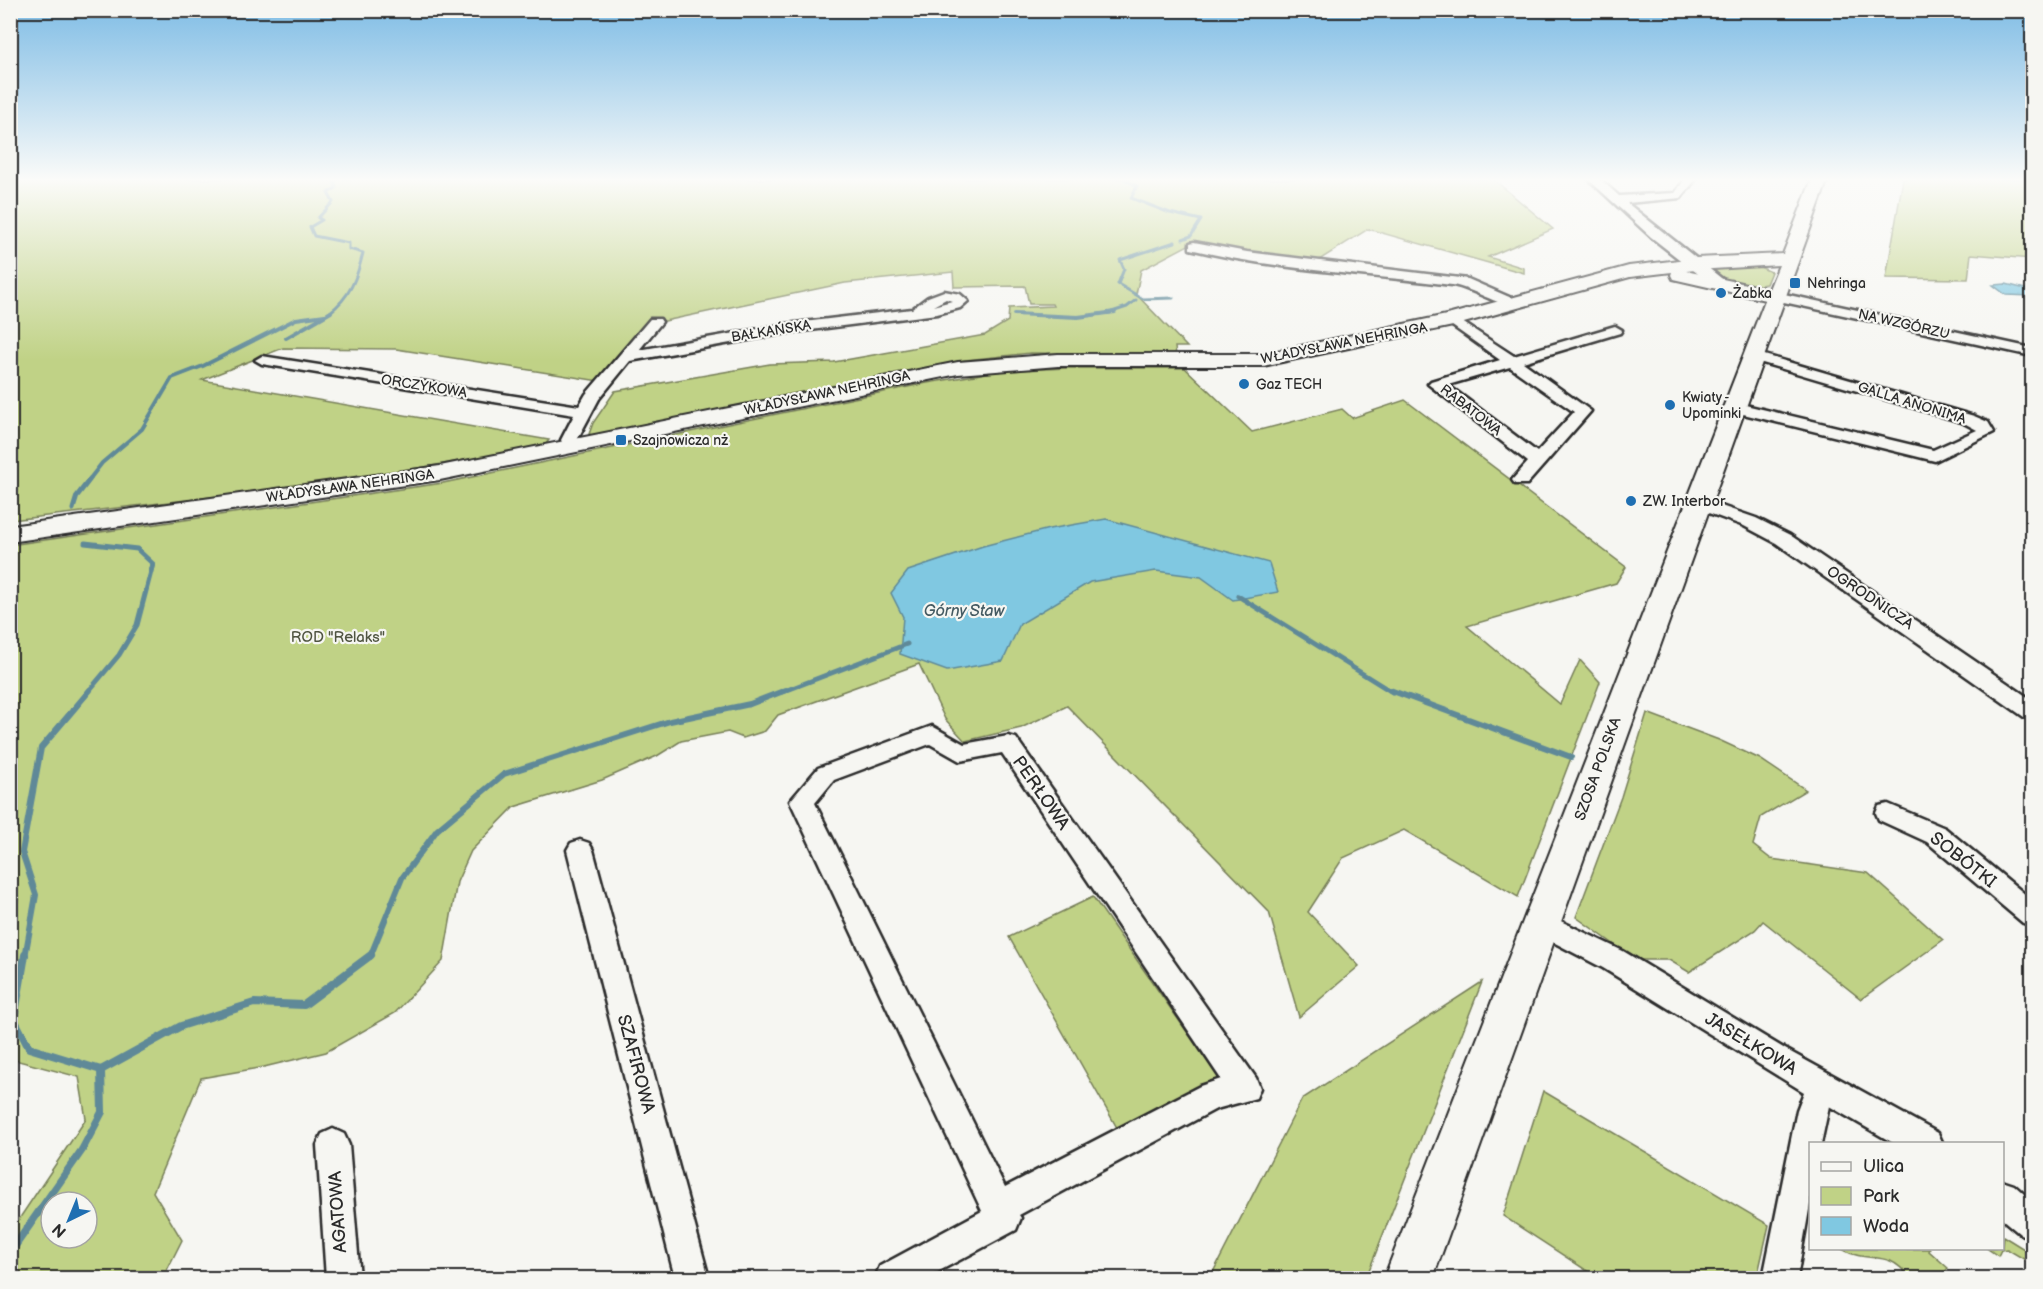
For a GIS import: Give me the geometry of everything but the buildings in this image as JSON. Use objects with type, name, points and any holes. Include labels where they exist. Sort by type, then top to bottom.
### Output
[{"type":"street","points":[[1665,239],[1695,264]]},
{"type":"street","name":"SZOSA POLSKA","points":[[1409,1278],[1797,239]]},
{"type":"street","points":[[1194,246],[1247,256],[1468,283],[1515,303]]},
{"type":"street","name":"WŁADYSŁAWA NEHRINGA","points":[[10,534],[424,476],[958,368],[1058,360],[1257,361],[1454,321],[1641,270],[1669,270],[1695,264],[1789,259]]},
{"type":"street","name":"WŁADYSŁAWA NEHRINGA","points":[[1695,264],[1721,285]]},
{"type":"street","name":"WŁADYSŁAWA NEHRINGA","points":[[1669,270],[1721,285],[1775,296]]},
{"type":"street","name":"NA WZGÓRZU","points":[[1775,296],[2032,352]]},
{"type":"street","name":"BAŁKAŃSKA","points":[[626,357],[765,331],[917,311]]},
{"type":"street","points":[[1454,321],[1583,411],[1521,480]]},
{"type":"street","points":[[572,446],[569,440],[586,412],[592,396],[655,322]]},
{"type":"street","points":[[1512,361],[1615,330]]},
{"type":"street","name":"GALLA ANONIMA","points":[[1733,407],[1935,456],[1986,432],[1982,425],[1968,419],[1754,356]]},
{"type":"street","name":"ORCZYKOWA","points":[[262,360],[586,412]]},
{"type":"street","name":"RABATOWA","points":[[1512,361],[1436,384],[1538,461]]},
{"type":"street","name":"OGRODNICZA","points":[[1698,503],[1750,522],[1783,539],[2032,711]]},
{"type":"street","name":"PERŁOWA","points":[[932,734],[960,753],[1008,744],[1245,1088],[1211,1096],[998,1208],[802,801],[826,774],[932,734]]},
{"type":"street","name":"SOBÓTKI","points":[[1888,813],[1936,835],[2032,915]]},
{"type":"street","name":"SZAFIROWA","points":[[580,850],[692,1278]]},
{"type":"street","name":"JASEŁKOWA","points":[[1542,923],[1623,963],[1821,1087],[1925,1142]]},
{"type":"street","points":[[1780,1278],[1812,1110],[1821,1087]]},
{"type":"street","name":"AGATOWA","points":[[333,1145],[343,1278]]},
{"type":"street","points":[[2004,1199],[2032,1222]]},
{"type":"street","points":[[892,1278],[1004,1218],[998,1208]]},
{"type":"green space","points":[[10,239],[1352,239],[1316,262],[1192,243],[1141,270],[1136,294],[1187,347],[1175,347],[1176,355],[1031,353],[965,360],[592,435],[589,434],[593,423],[615,391],[770,364],[834,362],[985,335],[1008,321],[1009,308],[1053,306],[1052,304],[1029,304],[1025,286],[954,287],[953,272],[845,283],[660,322],[599,381],[396,349],[283,348],[202,380],[549,440],[545,445],[479,458],[345,479],[11,520]]},
{"type":"green space","points":[[1404,239],[1529,239],[1488,257],[1524,268],[1524,273]]},
{"type":"green space","points":[[1893,239],[2032,239],[2032,259],[1971,254],[1968,279],[1886,278]]},
{"type":"green space","points":[[1755,265],[1771,272],[1766,284],[1752,286],[1738,284],[1713,270]]},
{"type":"green space","name":"ROD \"Relaks\"","points":[[1067,368],[1185,368],[1252,432],[1342,409],[1352,418],[1405,400],[1626,567],[1616,583],[1467,626],[1560,704],[1580,660],[1600,682],[1518,897],[1404,830],[1343,858],[1308,912],[1359,966],[1299,1017],[1269,912],[1067,706],[1021,728],[965,741],[945,719],[919,664],[778,715],[765,731],[743,738],[728,732],[681,741],[657,756],[602,780],[514,807],[471,851],[457,882],[443,961],[395,1013],[326,1052],[264,1067],[201,1078],[153,1192],[182,1240],[163,1278],[11,1278],[11,1231],[86,1119],[79,1077],[11,1059],[10,939],[18,899],[10,857],[10,545],[443,483],[927,383],[999,371]]},
{"type":"green space","points":[[1647,713],[1719,740],[1760,759],[1806,790],[1761,817],[1753,845],[1771,859],[1868,873],[1943,940],[1861,999],[1763,921],[1755,930],[1689,972],[1669,960],[1636,960],[1576,917],[1621,797]]},
{"type":"green space","points":[[1093,897],[1219,1078],[1120,1133],[1009,937]]},
{"type":"green space","points":[[1482,982],[1366,1278],[1210,1278],[1302,1099]]},
{"type":"green space","points":[[1543,1091],[1769,1225],[1757,1278],[1598,1278],[1503,1216]]},
{"type":"green space","points":[[2004,1237],[2032,1254],[2032,1264],[2007,1249],[2004,1250]]},
{"type":"green space","points":[[1844,1250],[1930,1250],[1948,1268],[1945,1272],[1952,1278],[1910,1278],[1893,1262],[1852,1254]]},
{"type":"green space","points":[[1989,1250],[2001,1250],[1998,1256]]},
{"type":"water","points":[[2006,284],[2029,290],[2028,285],[2032,284],[2032,296],[2006,295],[1993,285]]},
{"type":"water","name":"Górny Staw","points":[[1106,519],[1269,563],[1278,592],[1233,600],[1201,577],[1156,571],[1090,582],[1020,624],[1003,661],[947,671],[900,654],[903,617],[891,593],[908,571],[983,546],[1049,529]]},
{"type":"waterway","points":[[329,313],[352,286],[363,253],[349,249],[349,243],[330,239]]},
{"type":"waterway","points":[[1173,298],[1143,299],[1118,284],[1124,269],[1120,260],[1175,242]]},
{"type":"waterway","points":[[1110,313],[1127,307],[1136,300]]},
{"type":"waterway","points":[[286,338],[331,312]]},
{"type":"waterway","points":[[1110,313],[1115,312]]},
{"type":"waterway","points":[[1014,314],[1078,317],[1110,313]]},
{"type":"waterway","points":[[88,481],[102,463],[142,429],[172,378],[203,366],[296,319],[325,315]]},
{"type":"waterway","points":[[73,509],[77,496],[90,479]]},
{"type":"waterway","points":[[85,543],[137,549],[153,564],[137,625],[119,655],[88,692]]},
{"type":"waterway","points":[[1238,596],[1392,692]]},
{"type":"waterway","points":[[782,692],[907,644]]},
{"type":"waterway","points":[[25,957],[36,895],[22,852],[41,748],[90,690]]},
{"type":"waterway","points":[[371,955],[402,878],[437,830],[504,774],[670,721],[750,704],[786,690]]},
{"type":"waterway","points":[[1390,690],[1571,757]]},
{"type":"waterway","points":[[25,955],[14,1019],[29,1048],[101,1070]]},
{"type":"waterway","points":[[101,1070],[181,1026],[254,1003],[304,1005],[371,955]]},
{"type":"waterway","points":[[10,1253],[82,1150],[102,1112],[101,1070]]},
{"type":"place","name":"Nehringa","points":[[1795,283]]},
{"type":"place","name":"Żabka","points":[[1721,293]]},
{"type":"place","name":"Gaz TECH","points":[[1244,384]]},
{"type":"place","name":"Kwiaty - Upominki","points":[[1670,405]]},
{"type":"place","name":"Szajnowicza nż","points":[[621,440]]},
{"type":"place","name":"ZW. Interbor","points":[[1631,501]]}]
